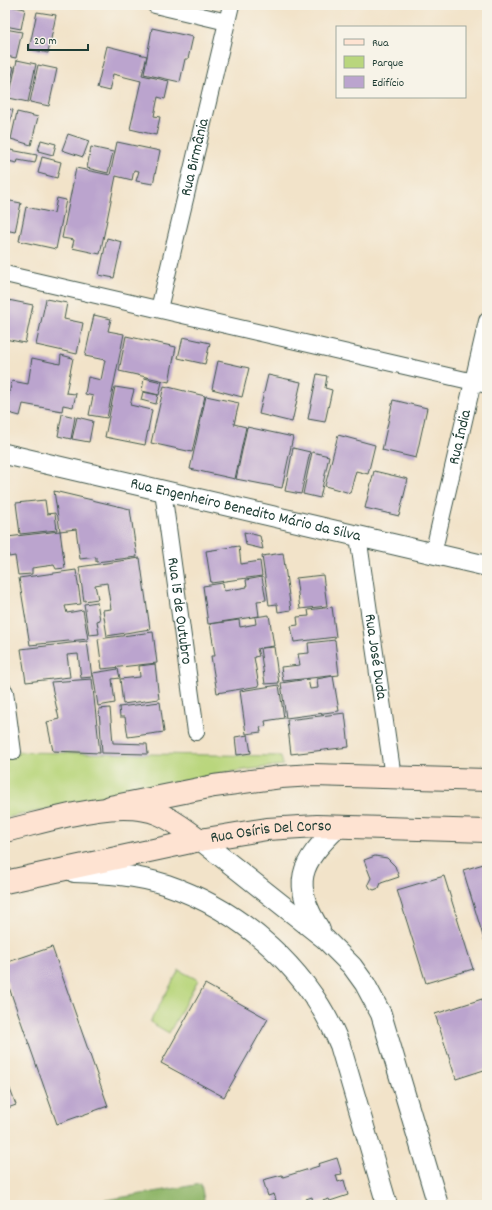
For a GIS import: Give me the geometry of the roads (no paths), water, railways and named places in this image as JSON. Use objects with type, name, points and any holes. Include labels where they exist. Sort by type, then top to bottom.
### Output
[{"type":"main road","points":[[5,831],[110,807],[214,786],[281,777],[392,777],[487,780]]},
{"type":"main road","points":[[110,807],[157,813],[174,821],[200,840]]},
{"type":"main road","name":"Rua Osíris Del Corso","points":[[5,882],[200,840],[267,829],[338,827],[487,831]]},
{"type":"street","points":[[155,5],[227,22]]},
{"type":"street","name":"Rua Birmânia","points":[[159,309],[231,5]]},
{"type":"street","points":[[5,274],[480,384]]},
{"type":"street","name":"Rua Índia","points":[[433,554],[480,384],[487,321]]},
{"type":"street","name":"Rua Engenheiro Benedito Mário da Silva","points":[[5,454],[487,566]]},
{"type":"street","name":"Rua 15 de Outubro","points":[[163,491],[196,732]]},
{"type":"street","name":"Rua José Duda","points":[[358,536],[392,777]]},
{"type":"street","points":[[5,692],[13,752]]},
{"type":"street","points":[[325,939],[308,910],[303,893],[303,879],[306,864],[313,852],[338,827]]},
{"type":"street","points":[[200,840],[325,939],[352,966],[376,1001],[438,1205]]},
{"type":"street","points":[[58,871],[126,876],[166,885],[224,913],[265,943],[291,968],[314,996],[330,1022],[340,1045],[386,1205]]}]
